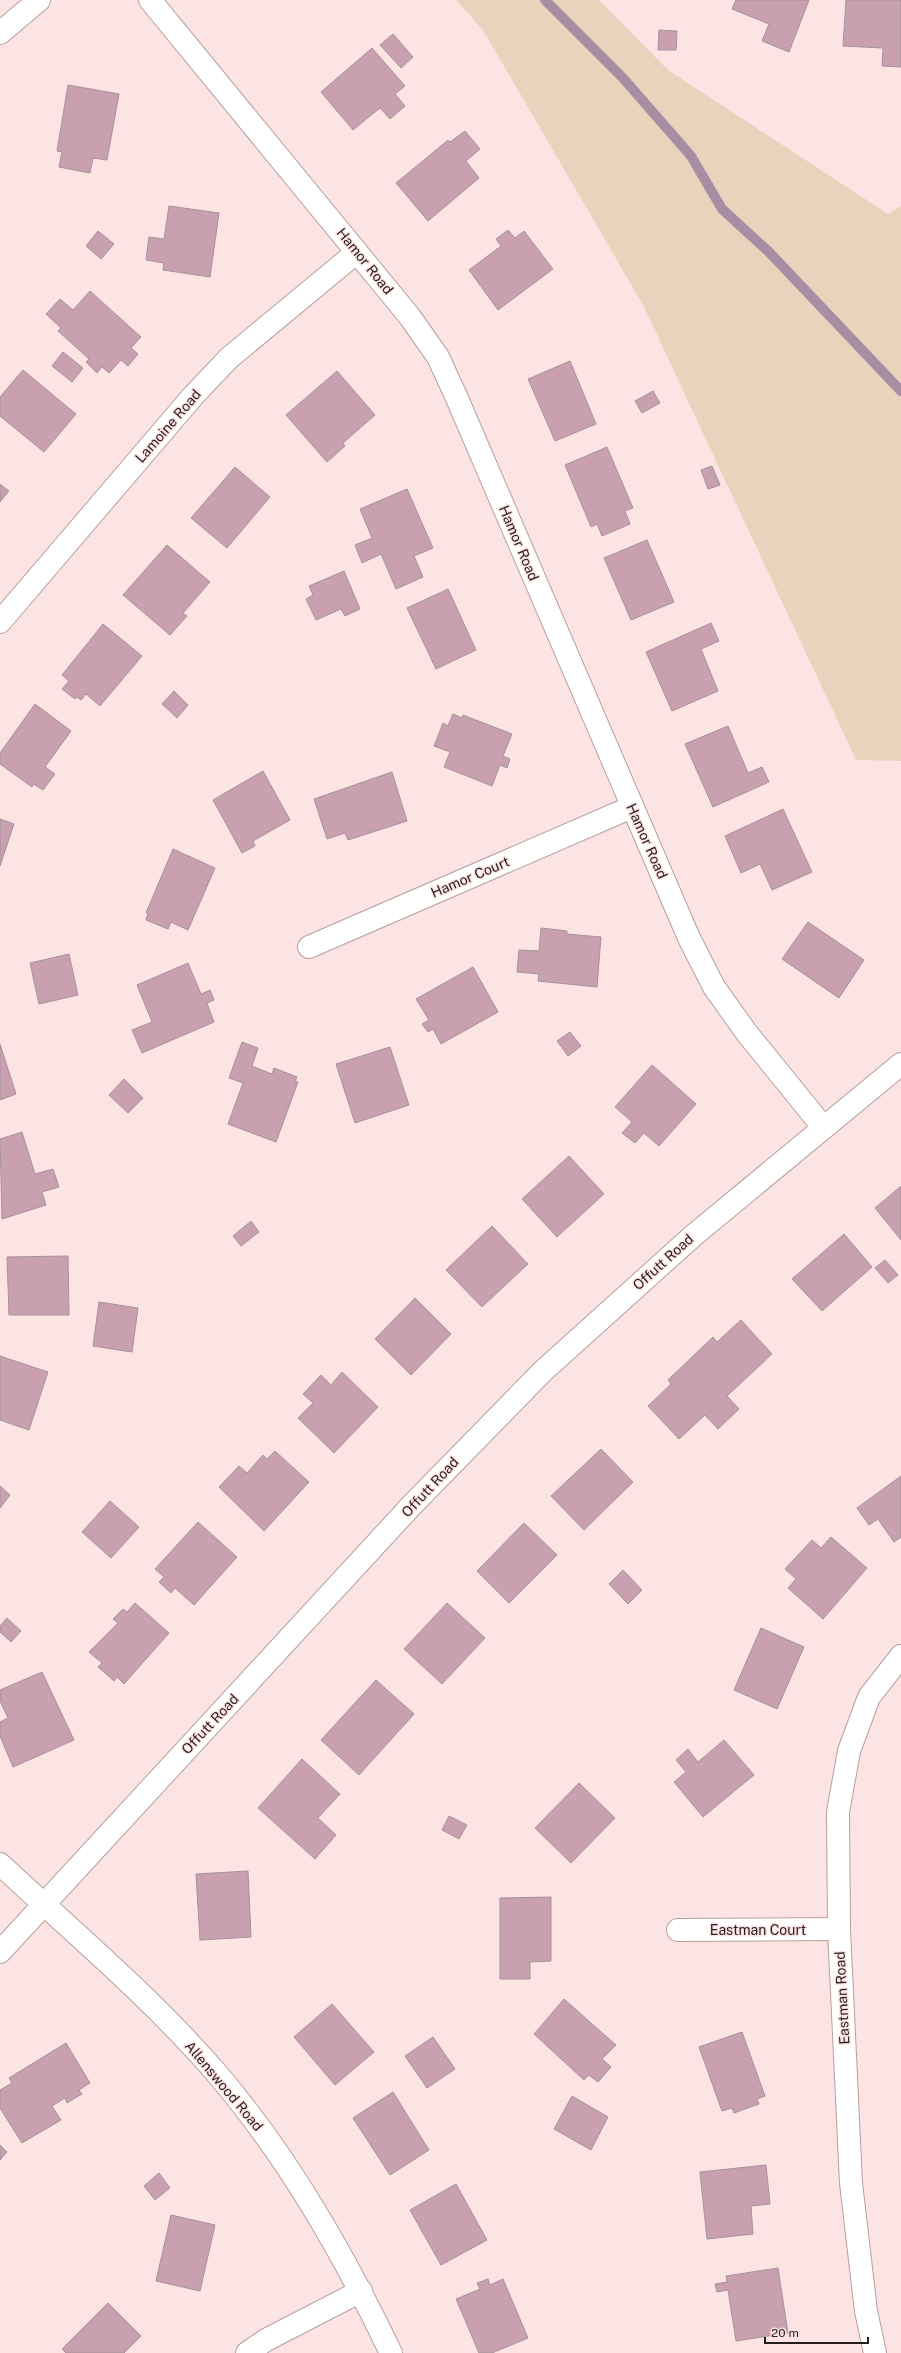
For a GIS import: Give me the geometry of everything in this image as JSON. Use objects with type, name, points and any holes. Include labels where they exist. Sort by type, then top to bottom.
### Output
[{"type":"street","points":[[0,33],[39,0]]},
{"type":"street","name":"Hamor Road","points":[[150,0],[410,317],[438,357],[689,938],[714,987],[746,1032],[823,1127]]},
{"type":"street","name":"Lamoine Road","points":[[0,622],[193,396],[229,358],[357,252]]},
{"type":"street","name":"Hamor Court","points":[[309,947],[632,807]]},
{"type":"street","name":"Offutt Road","points":[[0,1952],[479,1434],[613,1307],[700,1230],[901,1064]]},
{"type":"street","name":"Eastman Road","points":[[876,2353],[866,2311],[851,2183],[839,1929],[838,1812],[849,1750],[869,1697],[901,1656]]},
{"type":"street","name":"Allenswood Road","points":[[0,1864],[168,2020],[219,2077],[267,2139],[320,2216],[361,2290],[391,2353]]},
{"type":"street","name":"Eastman Court","points":[[678,1930],[839,1929]]},
{"type":"street","points":[[247,2353],[266,2340],[361,2290]]},
{"type":"shaded area","points":[[456,0],[599,0],[668,70],[888,214],[901,206],[901,761],[856,760],[643,305],[483,30]]},
{"type":"building","points":[[736,0],[809,0],[789,52],[762,41],[769,24],[732,9]]},
{"type":"building","points":[[846,0],[901,0],[901,67],[882,66],[883,48],[843,46]]},
{"type":"building","points":[[659,30],[677,31],[676,50],[658,50]]},
{"type":"building","points":[[393,34],[413,57],[401,68],[380,45]]},
{"type":"building","points":[[372,48],[405,86],[395,94],[405,106],[390,119],[380,108],[353,130],[321,92]]},
{"type":"building","points":[[68,85],[119,94],[107,160],[93,158],[90,173],[59,167],[62,152],[57,151]]},
{"type":"building","points":[[465,131],[480,149],[466,161],[479,178],[428,221],[396,183],[448,140],[450,142]]},
{"type":"building","points":[[169,206],[219,213],[210,277],[163,270],[164,263],[146,260],[149,237],[164,239]]},
{"type":"building","points":[[508,230],[515,238],[524,231],[553,269],[498,310],[469,270],[501,246],[496,239]]},
{"type":"building","points":[[98,231],[114,244],[101,259],[86,246]]},
{"type":"building","points":[[90,291],[141,337],[131,348],[138,354],[128,366],[121,360],[109,373],[102,367],[97,373],[86,362],[89,359],[58,331],[61,328],[46,314],[60,299],[73,310]]},
{"type":"building","points":[[63,352],[83,368],[72,382],[52,366]]},
{"type":"building","points":[[570,361],[596,424],[555,441],[528,379]]},
{"type":"building","points":[[23,370],[76,414],[44,452],[0,416],[0,397]]},
{"type":"building","points":[[337,371],[375,415],[343,443],[345,446],[327,462],[286,415]]},
{"type":"building","points":[[653,391],[660,403],[642,413],[635,401]]},
{"type":"building","points":[[607,447],[633,508],[625,511],[630,524],[602,536],[597,524],[591,527],[565,465]]},
{"type":"building","points":[[712,466],[720,485],[708,489],[701,470]]},
{"type":"building","points":[[235,467],[270,497],[227,548],[191,518]]},
{"type":"building","points":[[0,484],[9,491],[0,502]]},
{"type":"building","points":[[407,489],[433,548],[414,556],[423,577],[396,589],[381,554],[362,563],[355,545],[372,538],[360,509]]},
{"type":"building","points":[[647,540],[674,602],[631,620],[604,558]]},
{"type":"building","points":[[167,545],[210,582],[183,613],[187,616],[170,635],[123,595]]},
{"type":"building","points":[[344,571],[360,609],[345,616],[341,609],[316,620],[306,599],[313,595],[309,586]]},
{"type":"building","points":[[448,589],[476,650],[436,669],[407,608]]},
{"type":"building","points":[[711,623],[719,641],[701,649],[718,691],[672,711],[646,652]]},
{"type":"building","points":[[103,624],[142,656],[100,706],[86,694],[81,700],[77,697],[75,699],[62,689],[69,681],[62,675]]},
{"type":"building","points":[[174,691],[188,705],[177,718],[162,704]]},
{"type":"building","points":[[35,704],[71,731],[45,767],[55,774],[43,790],[33,784],[32,787],[0,764],[0,753]]},
{"type":"building","points":[[453,714],[462,718],[463,715],[512,734],[503,756],[510,759],[507,768],[500,765],[492,786],[444,767],[450,752],[434,746],[443,723],[448,726]]},
{"type":"building","points":[[728,726],[748,773],[762,767],[769,782],[713,807],[685,744]]},
{"type":"building","points":[[263,771],[290,820],[253,841],[255,846],[242,853],[213,800]]},
{"type":"building","points":[[392,772],[407,821],[348,840],[345,833],[327,839],[314,799]]},
{"type":"building","points":[[783,809],[812,872],[772,890],[760,864],[741,873],[725,836]]},
{"type":"building","points":[[0,819],[14,824],[0,866]]},
{"type":"building","points":[[173,849],[215,868],[188,930],[171,922],[168,929],[146,920],[148,913],[146,913]]},
{"type":"building","points":[[808,922],[864,960],[839,998],[782,959]]},
{"type":"building","points":[[541,928],[567,931],[567,934],[601,937],[597,987],[538,981],[539,974],[517,972],[519,950],[539,951]]},
{"type":"building","points":[[69,954],[78,995],[39,1004],[30,963]]},
{"type":"building","points":[[188,963],[201,994],[210,990],[214,1000],[207,1003],[214,1022],[142,1053],[132,1030],[152,1022],[137,985]]},
{"type":"building","points":[[473,967],[498,1012],[441,1044],[433,1029],[428,1032],[422,1024],[429,1020],[416,999]]},
{"type":"building","points":[[570,1032],[581,1046],[568,1056],[557,1041]]},
{"type":"building","points":[[242,1042],[258,1048],[252,1066],[272,1074],[274,1068],[297,1077],[295,1081],[298,1082],[276,1142],[228,1124],[243,1083],[229,1078]]},
{"type":"building","points":[[0,1044],[16,1094],[0,1100]]},
{"type":"building","points":[[390,1047],[409,1105],[355,1123],[336,1064]]},
{"type":"building","points":[[652,1065],[696,1104],[659,1146],[644,1133],[635,1143],[622,1133],[632,1122],[615,1107]]},
{"type":"building","points":[[124,1079],[143,1098],[128,1113],[109,1095]]},
{"type":"building","points":[[22,1132],[35,1174],[53,1169],[59,1187],[42,1192],[46,1205],[2,1219],[0,1139]]},
{"type":"building","points":[[569,1156],[604,1194],[557,1237],[522,1199]]},
{"type":"building","points":[[901,1186],[901,1240],[875,1208]]},
{"type":"building","points":[[251,1221],[259,1232],[241,1246],[233,1236]]},
{"type":"building","points":[[492,1226],[528,1264],[482,1307],[446,1270]]},
{"type":"building","points":[[844,1234],[872,1267],[822,1311],[792,1279]]},
{"type":"building","points":[[68,1256],[69,1315],[9,1315],[7,1257]]},
{"type":"building","points":[[885,1260],[898,1275],[888,1283],[875,1268]]},
{"type":"building","points":[[415,1298],[451,1334],[411,1375],[375,1339]]},
{"type":"building","points":[[99,1302],[138,1308],[132,1352],[93,1346]]},
{"type":"building","points":[[741,1320],[772,1354],[727,1396],[739,1409],[718,1429],[705,1415],[679,1439],[648,1406],[671,1384],[668,1380],[713,1337],[717,1342]]},
{"type":"building","points":[[0,1356],[48,1372],[29,1430],[0,1420]]},
{"type":"building","points":[[342,1372],[378,1407],[334,1453],[298,1418],[313,1403],[303,1394],[321,1375],[331,1385]]},
{"type":"building","points":[[601,1449],[633,1482],[584,1530],[551,1496]]},
{"type":"building","points":[[275,1451],[309,1482],[264,1531],[219,1487],[239,1466],[247,1473],[263,1455],[267,1459]]},
{"type":"building","points":[[901,1476],[901,1537],[894,1542],[878,1519],[869,1525],[857,1508]]},
{"type":"building","points":[[0,1486],[10,1495],[0,1508]]},
{"type":"building","points":[[110,1501],[139,1527],[111,1558],[82,1532]]},
{"type":"building","points":[[198,1522],[237,1557],[194,1605],[175,1588],[171,1593],[159,1582],[164,1577],[155,1569]]},
{"type":"building","points":[[524,1523],[557,1555],[509,1603],[477,1571]]},
{"type":"building","points":[[831,1537],[867,1568],[823,1619],[788,1588],[796,1579],[785,1569],[812,1540],[821,1548]]},
{"type":"building","points":[[623,1570],[642,1590],[628,1604],[609,1584]]},
{"type":"building","points":[[135,1603],[169,1633],[124,1684],[117,1677],[114,1681],[98,1667],[102,1663],[89,1652],[118,1623],[113,1619],[123,1609],[127,1612]]},
{"type":"building","points":[[447,1603],[485,1638],[442,1684],[404,1649]]},
{"type":"building","points":[[7,1618],[21,1631],[11,1642],[0,1632],[0,1626]]},
{"type":"building","points":[[761,1628],[804,1647],[777,1709],[734,1690]]},
{"type":"building","points":[[42,1672],[74,1740],[13,1767],[0,1736],[0,1722],[8,1718],[0,1701],[0,1690]]},
{"type":"building","points":[[376,1680],[414,1714],[359,1775],[321,1740]]},
{"type":"building","points":[[724,1740],[754,1775],[703,1817],[674,1782],[686,1772],[676,1760],[688,1749],[698,1762]]},
{"type":"building","points":[[302,1759],[340,1794],[318,1818],[336,1835],[315,1859],[258,1808]]},
{"type":"building","points":[[579,1783],[615,1818],[571,1863],[535,1828]]},
{"type":"building","points":[[449,1816],[467,1825],[459,1839],[442,1830]]},
{"type":"building","points":[[248,1871],[251,1937],[200,1940],[196,1874]]},
{"type":"building","points":[[551,1897],[551,1961],[530,1962],[530,1979],[500,1979],[500,1898]]},
{"type":"building","points":[[564,1999],[616,2045],[602,2059],[611,2067],[598,2082],[589,2075],[584,2080],[534,2034]]},
{"type":"building","points":[[332,2004],[374,2052],[335,2085],[294,2037]]},
{"type":"building","points":[[742,2032],[765,2096],[757,2099],[759,2104],[734,2113],[732,2108],[722,2111],[699,2047]]},
{"type":"building","points":[[433,2037],[455,2069],[427,2088],[405,2056]]},
{"type":"building","points":[[66,2043],[90,2083],[79,2090],[82,2094],[67,2103],[65,2098],[52,2106],[61,2120],[22,2143],[0,2108],[0,2090],[12,2083],[9,2078]]},
{"type":"building","points":[[393,2092],[429,2150],[390,2175],[353,2118]]},
{"type":"building","points":[[572,2096],[608,2117],[591,2150],[554,2129]]},
{"type":"building","points":[[0,2145],[7,2152],[0,2160]]},
{"type":"building","points":[[766,2165],[770,2204],[751,2206],[753,2234],[707,2239],[700,2172]]},
{"type":"building","points":[[159,2173],[170,2188],[155,2200],[144,2186]]},
{"type":"building","points":[[456,2184],[487,2240],[441,2265],[410,2210]]},
{"type":"building","points":[[171,2215],[215,2225],[200,2291],[156,2281]]},
{"type":"building","points":[[778,2268],[788,2333],[736,2341],[728,2290],[717,2292],[715,2284],[727,2282],[726,2276]]},
{"type":"building","points":[[488,2279],[490,2285],[503,2279],[528,2338],[492,2353],[479,2353],[456,2299],[480,2289],[477,2283]]},
{"type":"building","points":[[108,2303],[141,2336],[124,2353],[66,2353],[62,2349]]},
{"type":"waterway","points":[[545,0],[623,78],[691,156],[722,209],[769,252],[901,391]]}]
